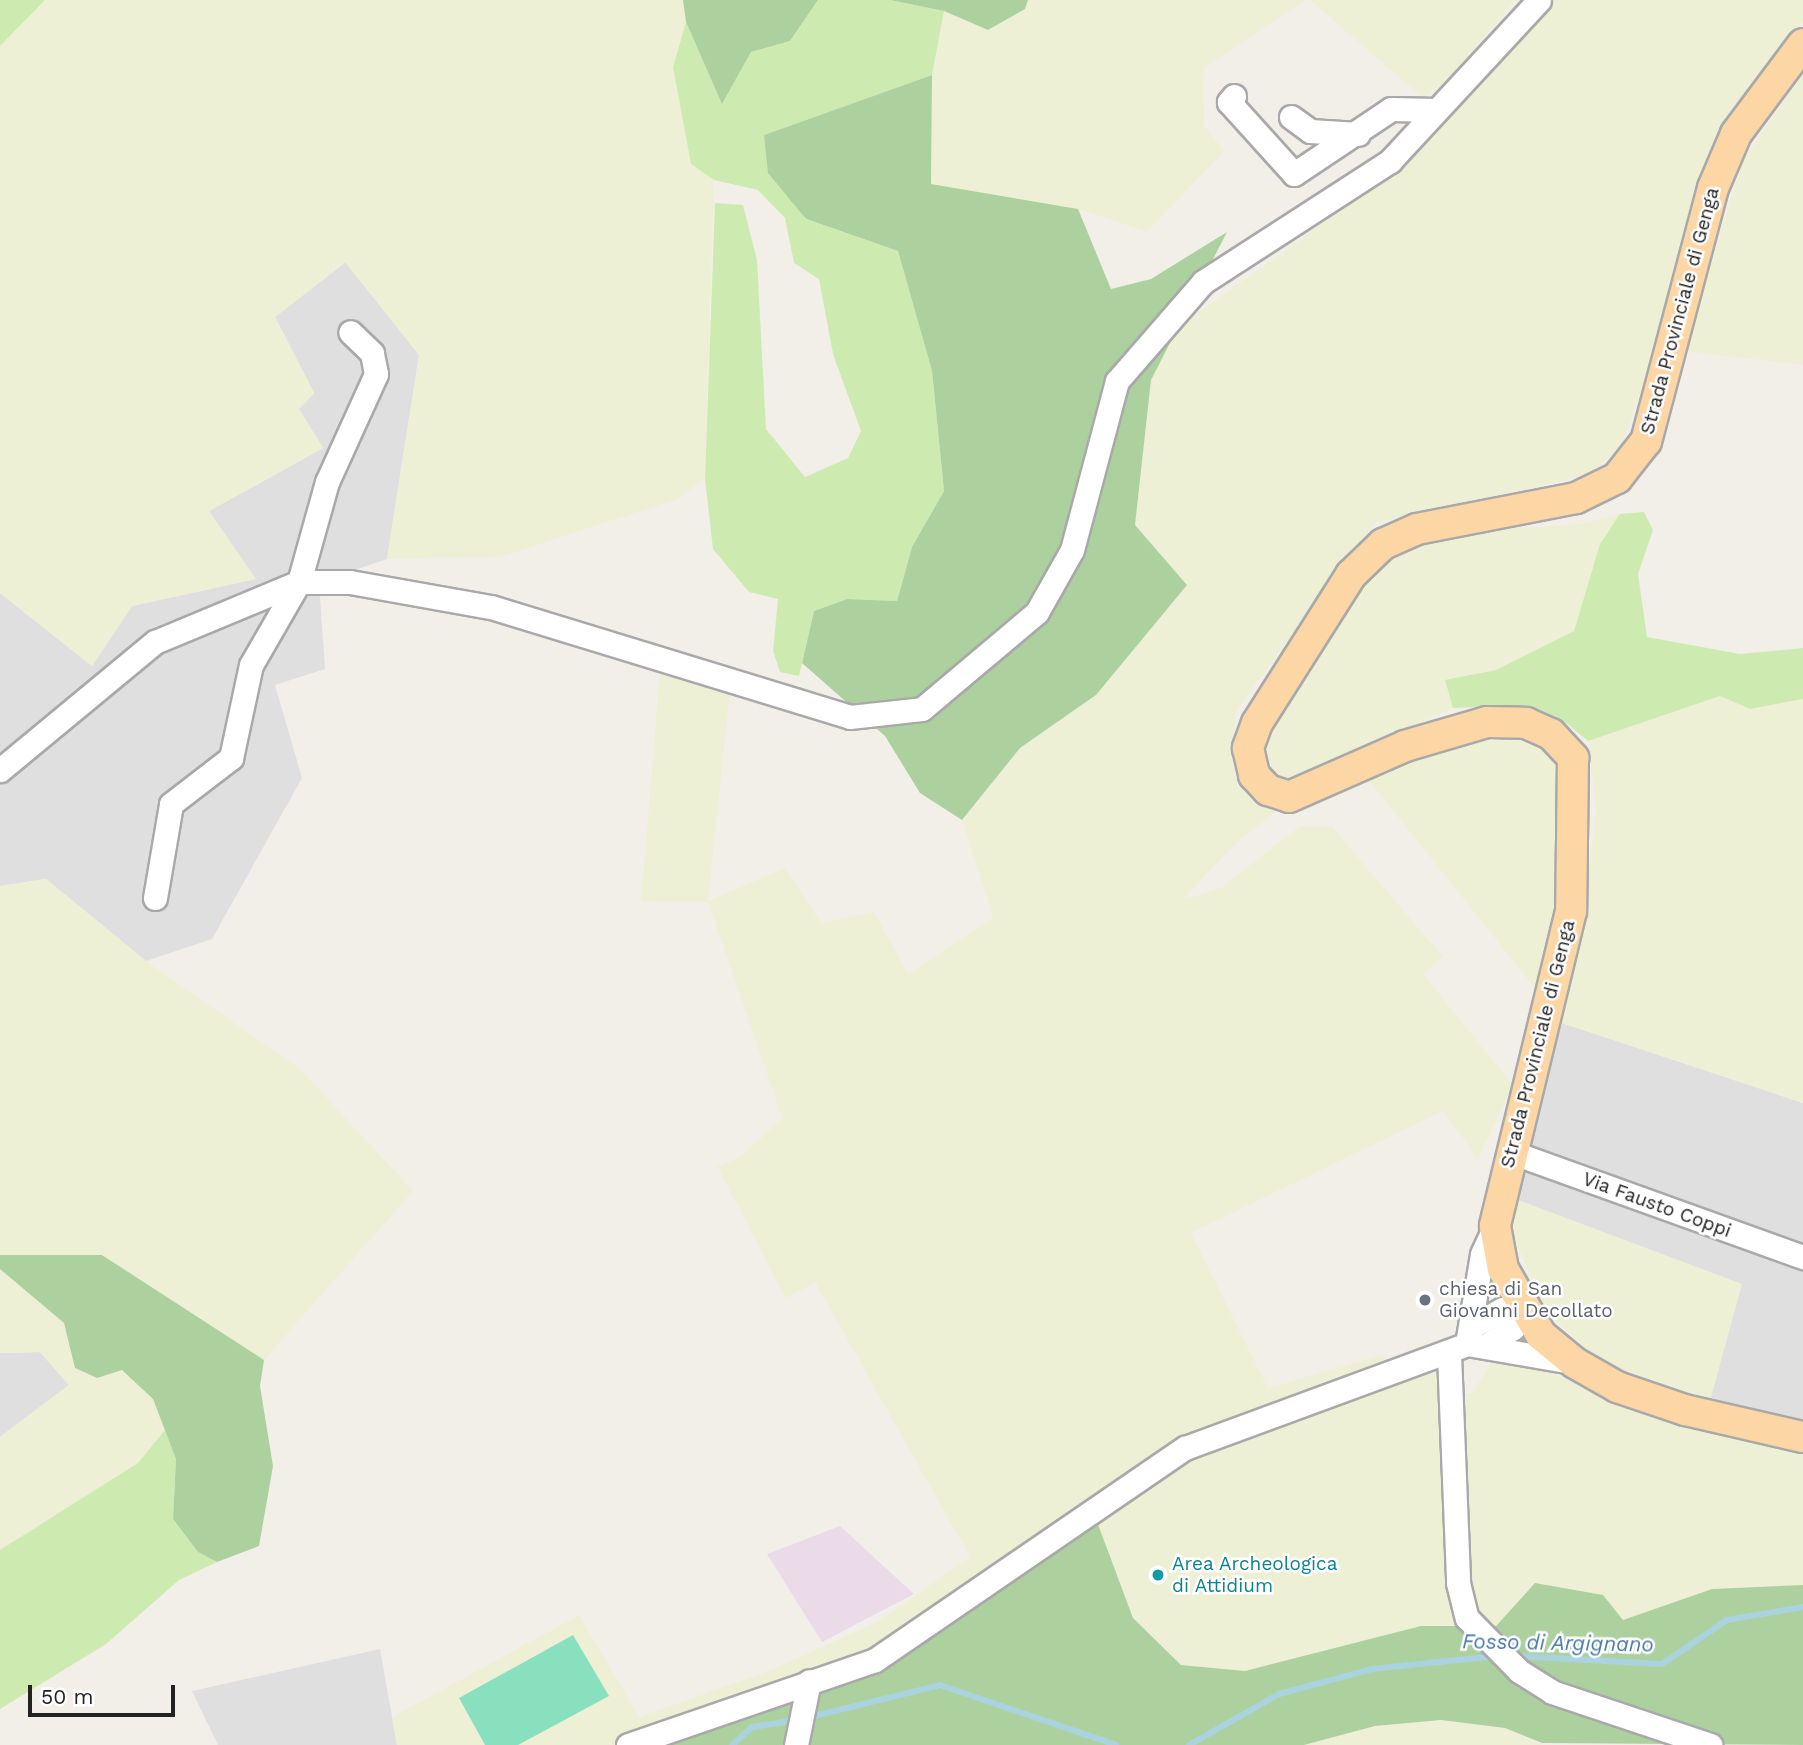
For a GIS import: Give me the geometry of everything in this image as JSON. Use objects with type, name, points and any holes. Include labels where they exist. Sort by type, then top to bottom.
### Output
[{"type":"main road","name":"Strada Provinciale di Genga","points":[[1803,44],[1736,134],[1713,188],[1646,441],[1617,478],[1576,498],[1417,529],[1382,544],[1351,575],[1257,723],[1248,748],[1254,775],[1268,790],[1289,797],[1405,746],[1486,722],[1526,723],[1551,734],[1573,758],[1571,911],[1495,1226],[1503,1269],[1522,1308],[1575,1363],[1617,1387],[1685,1409],[1803,1437]]},
{"type":"street","points":[[0,769],[155,642],[299,582],[350,582],[491,607],[850,717],[922,709],[1037,612],[1073,550],[1117,381],[1203,282],[1390,161],[1539,0]]},
{"type":"street","points":[[1234,96],[1229,102],[1294,174],[1358,134],[1391,108],[1437,110]]},
{"type":"street","points":[[1292,117],[1310,131],[1358,134]]},
{"type":"street","points":[[155,898],[171,804],[231,758],[251,665],[299,582],[327,482],[376,374],[372,353],[350,332]]},
{"type":"street","name":"Via Fausto Coppi","points":[[1511,1152],[1803,1257]]},
{"type":"street","points":[[1495,1226],[1482,1254],[1469,1342],[1458,1583],[1467,1618],[1519,1671],[1552,1692],[1710,1745]]},
{"type":"street","points":[[628,1745],[808,1688],[875,1660],[1185,1448],[1469,1342],[1503,1309],[1522,1308]]},
{"type":"street","points":[[1469,1342],[1575,1363]]},
{"type":"street","points":[[796,1742],[808,1688]]},
{"type":"shaded area","points":[[346,262],[419,355],[387,559],[319,582],[325,669],[275,685],[302,778],[212,939],[146,961],[46,879],[0,886],[0,593],[92,666],[132,606],[255,579],[209,511],[323,448],[299,409],[314,393],[275,317]]},
{"type":"shaded area","points":[[1562,1023],[1803,1103],[1803,1419],[1752,1415],[1710,1401],[1513,1198]]},
{"type":"shaded area","points":[[40,1352],[69,1385],[0,1437],[0,1353]]},
{"type":"shaded area","points":[[840,1526],[914,1594],[822,1642],[767,1554]]},
{"type":"shaded area","points":[[380,1649],[397,1745],[218,1745],[192,1691]]},
{"type":"green space","points":[[0,0],[45,0],[0,46]]},
{"type":"green space","points":[[45,0],[683,0],[686,22],[673,67],[691,164],[714,180],[705,479],[675,500],[500,557],[387,559],[419,355],[345,262],[275,317],[314,393],[299,409],[323,448],[209,511],[256,579],[132,606],[92,666],[0,593],[0,46]]},
{"type":"green space","points":[[683,0],[818,0],[790,41],[751,52],[722,104],[686,22]]},
{"type":"green space","points":[[818,0],[890,0],[944,11],[932,75],[764,135],[805,219],[898,251],[932,371],[944,491],[912,547],[897,601],[847,599],[814,611],[799,676],[780,672],[773,651],[778,599],[749,592],[713,549],[705,479],[715,203],[743,205],[757,260],[766,429],[805,477],[848,458],[861,431],[833,354],[819,279],[794,263],[785,218],[758,190],[714,180],[691,164],[673,67],[686,22],[722,103],[751,52],[790,41]]},
{"type":"green space","points":[[890,0],[1028,0],[1025,9],[988,30],[944,11]]},
{"type":"green space","points":[[1028,0],[1305,0],[1203,69],[1204,125],[1224,151],[1147,232],[1078,209],[931,184],[932,75],[944,11],[988,30],[1025,9]]},
{"type":"green space","points":[[1310,0],[1515,0],[1447,81],[1423,98]]},
{"type":"green space","points":[[1550,0],[1803,0],[1803,22],[1700,178],[1667,316],[1622,445],[1589,475],[1375,523],[1236,711],[1232,757],[1241,788],[1278,810],[1235,844],[1182,900],[1221,888],[1300,826],[1332,827],[1443,957],[1423,974],[1513,1085],[1478,1159],[1443,1111],[1191,1233],[1268,1388],[1379,1356],[1438,1376],[1441,1400],[1472,1392],[1490,1365],[1519,1359],[1646,1413],[1803,1453],[1803,1585],[1712,1589],[1623,1620],[1535,1583],[1496,1626],[1421,1626],[1245,1671],[1181,1665],[1133,1618],[1090,1504],[874,1651],[658,1745],[397,1745],[392,1717],[579,1615],[639,1717],[771,1670],[879,1621],[970,1557],[815,1282],[786,1299],[717,1166],[741,1157],[782,1118],[708,902],[641,901],[660,671],[730,691],[708,901],[785,868],[821,923],[874,912],[908,974],[993,917],[962,820],[1020,748],[1096,695],[1135,525],[1151,380],[1179,326],[1398,170]]},
{"type":"green space","points":[[1803,73],[1803,365],[1684,351],[1743,161]]},
{"type":"green space","points":[[932,75],[931,184],[1078,209],[1111,289],[1151,279],[1227,232],[1151,380],[1135,525],[1187,585],[1096,695],[1020,748],[962,820],[920,793],[885,736],[802,663],[814,611],[847,599],[897,601],[912,547],[944,491],[932,371],[898,251],[806,219],[768,173],[764,135]]},
{"type":"green space","points":[[1644,512],[1653,530],[1638,574],[1647,637],[1740,654],[1803,648],[1803,699],[1750,709],[1720,696],[1588,741],[1565,722],[1526,705],[1453,708],[1445,680],[1496,670],[1574,631],[1600,544],[1620,514]]},
{"type":"green space","points":[[1620,514],[1600,544],[1574,631],[1496,670],[1446,680],[1453,708],[1306,773],[1279,779],[1261,745],[1346,601],[1379,565],[1451,533],[1581,524]]},
{"type":"green space","points":[[1720,696],[1750,709],[1803,699],[1803,1103],[1562,1023],[1582,930],[1596,809],[1588,741]]},
{"type":"green space","points":[[1525,735],[1546,746],[1558,769],[1558,880],[1541,996],[1367,778],[1423,752]]},
{"type":"green space","points":[[46,879],[146,961],[300,1069],[413,1191],[264,1360],[102,1255],[0,1255],[0,886]]},
{"type":"green space","points":[[1513,1198],[1742,1284],[1710,1401],[1606,1369],[1544,1309],[1512,1232]]},
{"type":"green space","points":[[0,1255],[102,1255],[264,1360],[260,1386],[273,1466],[259,1546],[217,1562],[198,1552],[173,1519],[176,1459],[153,1399],[122,1370],[97,1378],[75,1368],[64,1323],[0,1269]]},
{"type":"green space","points":[[0,1269],[64,1323],[75,1368],[97,1378],[122,1369],[153,1399],[165,1430],[138,1463],[0,1550],[0,1437],[69,1385],[40,1352],[0,1353]]},
{"type":"green space","points":[[165,1430],[176,1459],[173,1519],[198,1552],[217,1562],[179,1580],[106,1644],[0,1709],[0,1550],[138,1463]]},
{"type":"green space","points":[[1090,1503],[1133,1618],[1181,1665],[1245,1671],[1421,1626],[1496,1626],[1535,1583],[1603,1595],[1623,1620],[1712,1589],[1803,1585],[1803,1745],[1542,1743],[1505,1728],[1441,1720],[1375,1726],[1304,1745],[658,1745],[874,1651]]},
{"type":"green space","points":[[573,1635],[609,1696],[518,1745],[485,1745],[459,1698]]},
{"type":"green space","points":[[1441,1720],[1505,1728],[1542,1745],[1304,1745],[1375,1726]]},
{"type":"waterway","name":"Fosso di Argignano","points":[[1513,1656],[1662,1664],[1727,1620],[1803,1607]]},
{"type":"waterway","name":"Fosso di Argignano","points":[[1189,1745],[1279,1694],[1372,1669],[1495,1656]]},
{"type":"waterway","name":"Fosso di Argignano","points":[[806,1718],[940,1685],[1116,1745]]},
{"type":"waterway","name":"Fosso di Argignano","points":[[732,1745],[752,1727],[796,1720]]},
{"type":"place","name":"chiesa di San Giovanni Decollato","points":[[1425,1300]]},
{"type":"place","name":"Area Archeologica di Attidium","points":[[1158,1575]]}]
